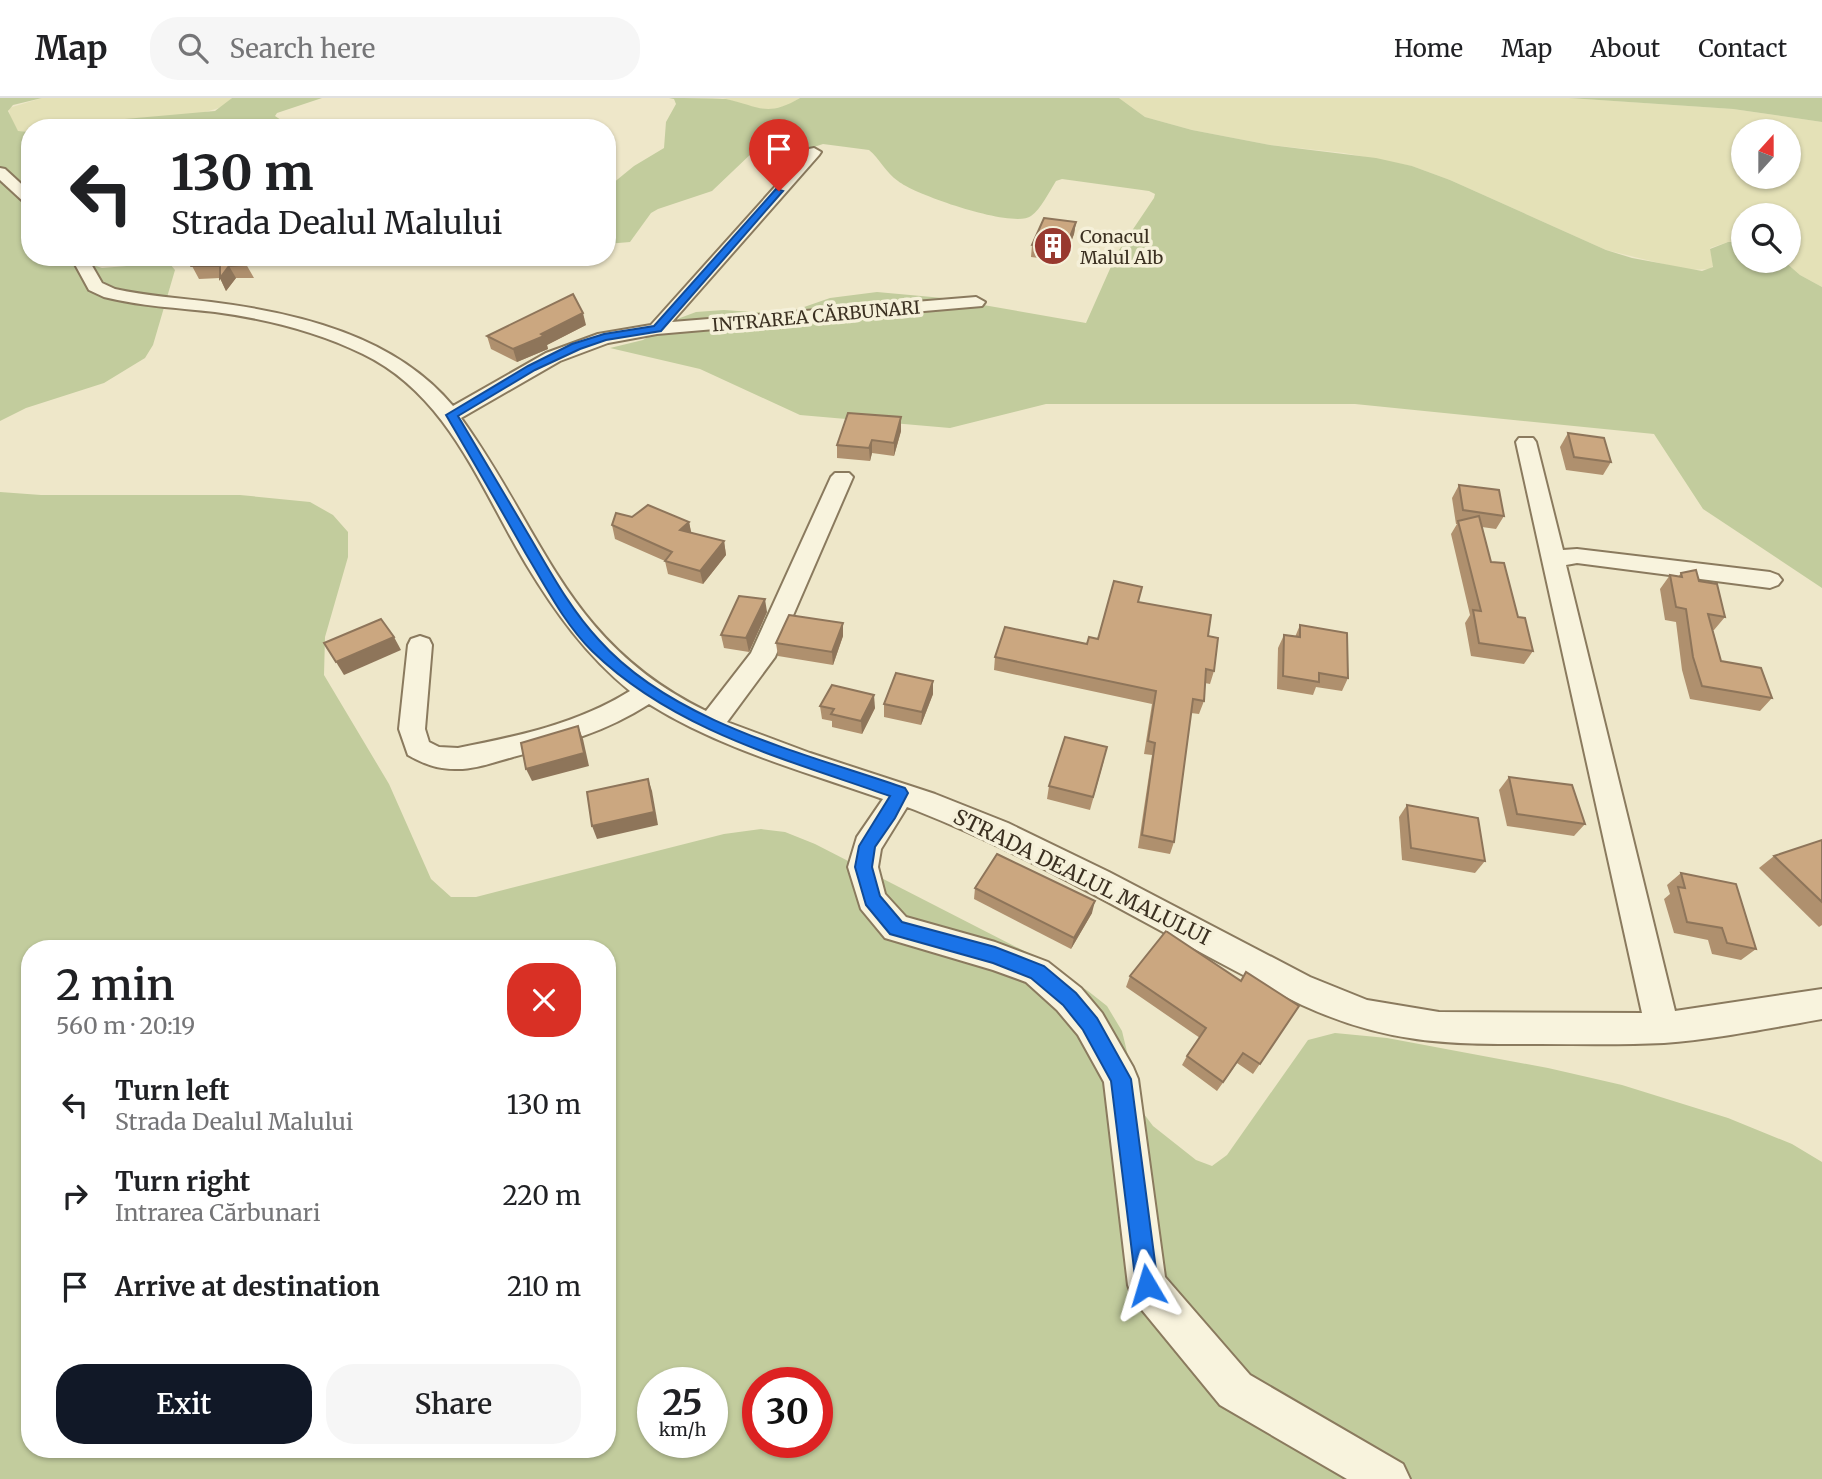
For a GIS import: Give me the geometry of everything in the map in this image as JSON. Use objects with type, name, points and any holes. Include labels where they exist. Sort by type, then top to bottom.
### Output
[{"type":"street","name":"INTRAREA CĂRBUNARI","points":[[657,329],[814,152]]},
{"type":"street","points":[[0,172],[21,192]]},
{"type":"street","name":"STRADA DEALUL MALULUI","points":[[84,266],[95,286],[110,293],[285,319],[328,333],[390,360],[443,403],[452,415],[564,608],[595,646],[649,691],[743,738],[964,817],[1048,855],[1237,954],[1295,988],[1348,1009],[1392,1022],[1440,1030],[1662,1027],[1740,1019],[1822,1003]]},
{"type":"street","name":"INTRAREA CĂRBUNARI","points":[[452,415],[531,368],[576,346],[604,338],[657,329],[976,302]]},
{"type":"street","points":[[1526,442],[1662,1027]]},
{"type":"street","points":[[711,724],[762,657],[842,477]]},
{"type":"street","points":[[1552,559],[1577,556],[1770,580]]},
{"type":"street","points":[[420,645],[412,729],[418,748],[435,757],[458,759],[582,728],[613,714],[649,691]]},
{"type":"street","points":[[900,793],[867,846],[863,867],[872,900],[897,928],[995,956],[1037,972],[1069,999],[1090,1024],[1121,1079],[1147,1285],[1235,1390],[1388,1479]]},
{"type":"shaded area","points":[[42,98],[232,98],[222,107],[202,113],[128,119],[21,119],[21,131],[18,131],[10,118],[9,108]]},
{"type":"shaded area","points":[[723,98],[800,98],[781,109],[764,111]]},
{"type":"shaded area","points":[[1119,98],[1569,98],[1733,109],[1822,122],[1822,287],[1798,273],[1801,273],[1801,203],[1731,203],[1731,242],[1710,248],[1713,266],[1710,269],[1688,270],[1606,250],[1450,180],[1412,166],[1344,153],[1270,145],[1192,130],[1145,117]]},
{"type":"green space","points":[[0,98],[42,98],[13,105],[8,111],[18,131],[21,131],[21,266],[172,266],[175,270],[153,345],[145,358],[104,383],[26,408],[0,421]]},
{"type":"green space","points":[[232,98],[322,98],[277,113],[275,116],[280,119],[125,119],[215,111]]},
{"type":"green space","points":[[669,98],[726,99],[770,109],[779,108],[800,98],[1119,98],[1145,117],[1192,130],[1270,145],[1376,158],[1412,166],[1450,180],[1606,250],[1632,258],[1702,271],[1713,267],[1710,249],[1731,242],[1731,273],[1798,273],[1822,287],[1822,588],[1703,509],[1654,434],[1355,404],[1046,404],[950,428],[800,415],[700,369],[610,348],[643,340],[680,318],[696,312],[724,310],[784,314],[830,298],[877,292],[943,298],[1086,323],[1117,253],[1155,194],[1062,179],[1056,181],[1031,216],[1021,219],[1005,218],[964,209],[908,187],[894,178],[869,150],[823,144],[796,153],[754,151],[712,191],[658,209],[651,213],[630,242],[616,243],[616,181],[664,148],[666,122],[676,104],[674,99]]},
{"type":"green space","points":[[1569,98],[1822,98],[1822,122],[1733,109]]},
{"type":"green space","points":[[0,492],[41,495],[240,495],[310,502],[333,515],[348,532],[348,557],[325,637],[324,675],[389,784],[431,879],[451,897],[476,897],[724,834],[761,829],[785,832],[815,844],[1028,953],[1088,991],[1107,1006],[1122,1031],[1141,1110],[1153,1126],[1196,1160],[1212,1166],[1227,1155],[1308,1040],[1335,1033],[1387,1038],[1548,1068],[1622,1085],[1728,1118],[1792,1144],[1822,1162],[1822,1479],[0,1479]]},
{"type":"building","points":[[1044,218],[1076,222],[1065,249],[1032,245]]},
{"type":"building","points":[[220,266],[229,266],[220,278]]},
{"type":"building","points":[[573,294],[583,313],[541,334],[544,336],[513,349],[487,336]]},
{"type":"building","points":[[848,413],[901,417],[894,443],[872,440],[869,448],[837,445]]},
{"type":"building","points":[[1568,433],[1604,438],[1611,462],[1574,457]]},
{"type":"building","points":[[1459,485],[1499,490],[1504,516],[1463,510]]},
{"type":"building","points":[[648,505],[689,522],[680,530],[724,541],[700,571],[665,561],[672,552],[612,525],[616,513],[632,517]]},
{"type":"building","points":[[1479,516],[1491,562],[1504,563],[1518,617],[1525,618],[1533,651],[1479,643],[1473,610],[1481,611],[1458,521]]},
{"type":"building","points":[[1696,570],[1699,581],[1717,584],[1725,617],[1708,614],[1721,661],[1761,668],[1772,698],[1702,686],[1693,657],[1686,609],[1676,607],[1670,575],[1682,577],[1681,573]]},
{"type":"building","points":[[1114,581],[1142,587],[1138,602],[1211,615],[1208,636],[1218,638],[1214,671],[1206,669],[1204,701],[1193,699],[1174,842],[1142,835],[1155,743],[1148,741],[1156,691],[995,657],[1005,627],[1087,644],[1089,637],[1098,639]]},
{"type":"building","points":[[739,596],[765,599],[746,638],[721,635]]},
{"type":"building","points":[[789,615],[843,623],[832,652],[776,643]]},
{"type":"building","points":[[381,619],[394,637],[336,662],[324,643]]},
{"type":"building","points":[[1300,625],[1347,633],[1348,678],[1319,673],[1319,682],[1283,676],[1284,635],[1300,637]]},
{"type":"building","points":[[896,673],[933,681],[922,712],[884,704]]},
{"type":"building","points":[[832,685],[874,695],[861,721],[831,714],[834,709],[820,706]]},
{"type":"building","points":[[578,726],[584,753],[526,769],[521,743]]},
{"type":"building","points":[[1065,737],[1107,747],[1093,797],[1049,786]]},
{"type":"building","points":[[1509,777],[1572,785],[1585,824],[1517,814]]},
{"type":"building","points":[[648,779],[654,812],[592,826],[587,792]]},
{"type":"building","points":[[1407,805],[1478,818],[1485,861],[1411,848]]},
{"type":"building","points":[[1822,840],[1822,902],[1774,856]]},
{"type":"building","points":[[997,854],[1095,901],[1074,938],[975,888]]},
{"type":"building","points":[[1681,873],[1736,884],[1756,949],[1727,943],[1722,928],[1687,922],[1678,887],[1685,888]]},
{"type":"building","points":[[1166,931],[1241,981],[1246,972],[1299,1006],[1260,1064],[1243,1053],[1223,1082],[1187,1056],[1206,1028],[1130,976]]},
{"type":"place","name":"Conacul Malul Alb","points":[[1053,246]]},
{"type":"route","points":[[779,191],[657,329],[632,332],[576,346],[531,368],[452,415],[564,608],[595,646],[644,688],[688,714],[743,738],[900,793],[867,846],[863,867],[872,900],[897,928],[995,956],[1037,972],[1069,999],[1090,1024],[1121,1079],[1147,1285]]}]
